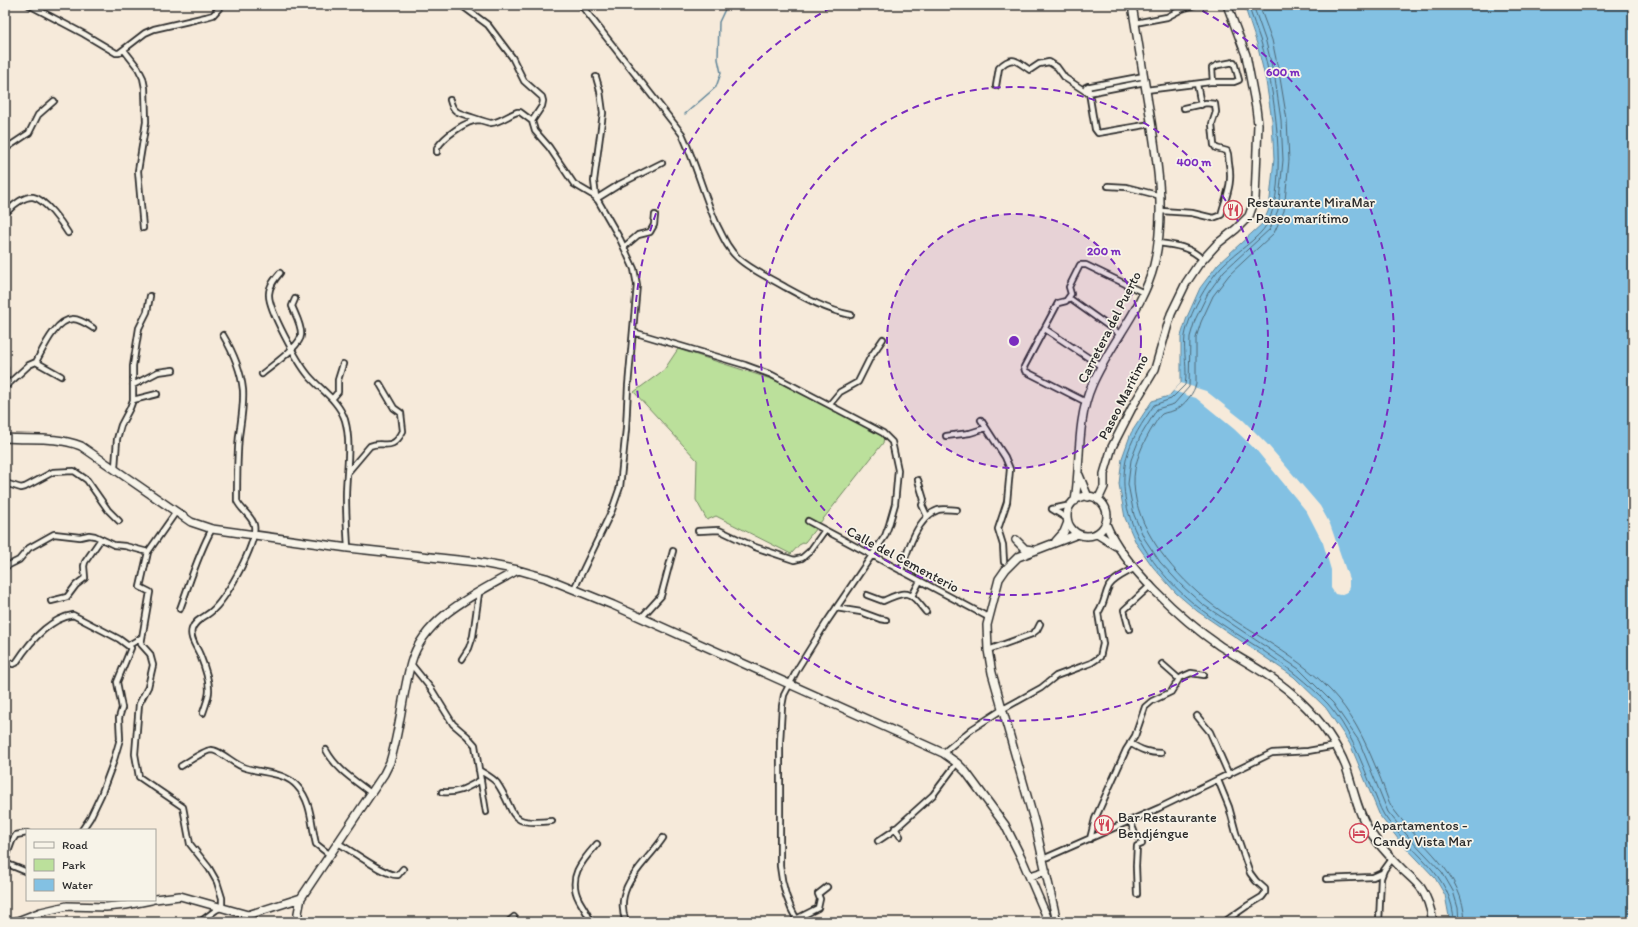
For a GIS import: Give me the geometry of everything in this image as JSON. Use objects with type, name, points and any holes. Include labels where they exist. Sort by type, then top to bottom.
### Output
[{"type":"main road","name":"Carretera del Puerto","points":[[1073,503],[1078,470],[1082,419],[1091,386],[1101,366],[1121,335],[1144,293],[1151,277],[1158,243],[1161,196],[1152,124],[1132,5]]},
{"type":"main road","name":"Paseo Marítimo","points":[[1098,500],[1104,487],[1104,474],[1112,447],[1134,404],[1155,369],[1171,314],[1186,283],[1217,244],[1236,229],[1249,216],[1255,199],[1258,124],[1257,114],[1246,55],[1227,5]]},
{"type":"main road","points":[[5,438],[52,438],[68,441],[81,446],[115,468],[191,522],[212,529],[348,548],[476,562],[518,570],[574,589],[943,753],[957,763],[977,786],[1005,825],[1030,876],[1049,922]]},
{"type":"main road","name":"Carretera del Puerto","points":[[1078,470],[1088,497]]},
{"type":"main road","points":[[1052,544],[1061,536],[1073,503],[1088,497],[1098,500],[1104,506],[1106,512],[1106,524],[1110,534],[1135,568],[1176,612],[1219,645],[1277,682],[1300,701],[1317,720],[1336,746],[1345,766],[1368,829],[1392,859],[1420,888],[1429,904],[1433,922]]},
{"type":"main road","points":[[1068,520],[1072,529],[1078,534],[1087,536],[1097,534],[1106,524]]},
{"type":"main road","points":[[1057,922],[1036,824],[992,673],[988,650],[988,617],[999,579],[1006,569],[1018,557],[1078,534]]},
{"type":"main road","points":[[1097,534],[1120,548]]},
{"type":"main road","points":[[1016,540],[1025,549],[1033,550]]},
{"type":"main road","points":[[298,922],[301,898],[384,774],[393,754],[411,664],[418,645],[434,624],[453,609],[518,570]]},
{"type":"main road","points":[[1030,876],[1046,871]]},
{"type":"main road","points":[[156,899],[180,896],[248,915],[301,898]]},
{"type":"main road","points":[[15,922],[40,912],[67,906],[106,907],[145,901]]},
{"type":"street","points":[[29,5],[116,53],[124,50],[145,33],[154,28],[213,15],[222,5]]},
{"type":"street","points":[[461,5],[488,25],[512,57],[524,81],[542,97],[542,106],[532,121]]},
{"type":"street","points":[[581,5],[682,134],[691,153],[708,204],[724,241],[732,252],[747,264],[811,302],[826,309],[851,315]]},
{"type":"street","points":[[1135,23],[1167,17],[1182,9],[1194,5]]},
{"type":"street","points":[[124,50],[138,68],[143,78],[146,104],[146,122],[138,172],[143,228]]},
{"type":"street","points":[[996,86],[999,68],[1004,63],[1013,60],[1021,63],[1030,70],[1039,64],[1050,62],[1065,78],[1088,93],[1145,83]]},
{"type":"street","points":[[1082,88],[1088,86],[1145,83],[1197,84],[1234,82],[1239,80],[1234,62],[1218,65],[1212,68],[1213,82]]},
{"type":"street","points":[[574,589],[612,510],[620,487],[637,285],[636,275],[624,247],[596,198],[594,181],[603,113],[600,91],[596,77]]},
{"type":"street","points":[[1197,84],[1201,104]]},
{"type":"street","points":[[1088,86],[1095,129],[1098,132],[1152,124]]},
{"type":"street","points":[[450,100],[454,110],[461,114],[492,123],[520,112],[532,121],[535,131],[549,147],[574,184],[596,198]]},
{"type":"street","points":[[5,149],[29,133],[38,115],[54,101]]},
{"type":"street","points":[[1161,211],[1192,213],[1213,218],[1221,215],[1229,190],[1230,167],[1227,151],[1216,148],[1214,145],[1212,124],[1216,112],[1215,104],[1201,104],[1184,108]]},
{"type":"street","points":[[437,152],[437,148],[441,141],[468,123],[482,120]]},
{"type":"street","points":[[596,198],[662,163]]},
{"type":"street","points":[[1108,186],[1126,187],[1161,196]]},
{"type":"street","points":[[5,208],[9,210],[16,204],[31,198],[36,198],[56,215],[68,233]]},
{"type":"street","points":[[624,247],[638,235],[650,232],[654,225],[655,215]]},
{"type":"street","points":[[1158,243],[1188,248],[1198,254],[1203,260]]},
{"type":"street","points":[[1086,402],[1025,371],[1024,369],[1058,303],[1066,301],[1069,298],[1069,287],[1080,265],[1083,264],[1144,293]]},
{"type":"street","points":[[280,273],[271,286],[269,294],[270,302],[281,331],[308,375],[332,399],[345,420],[349,441],[346,495],[348,548]]},
{"type":"street","points":[[115,468],[117,439],[121,425],[133,400],[133,366],[139,328],[147,312],[150,296]]},
{"type":"street","points":[[1069,298],[1121,335]]},
{"type":"street","points":[[262,374],[292,349],[302,336],[292,306],[295,299]]},
{"type":"street","points":[[5,387],[30,365],[36,362],[49,337],[64,322],[74,319],[79,320],[93,328]]},
{"type":"street","points":[[1045,329],[1101,366]]},
{"type":"street","points":[[633,332],[745,365],[772,375],[883,433],[892,442],[898,470],[895,504],[885,536],[836,608],[784,695],[781,724],[780,866],[781,882],[797,920],[818,908],[820,899],[818,894],[827,888]]},
{"type":"street","points":[[203,713],[209,690],[205,668],[192,638],[193,628],[197,620],[218,606],[231,588],[239,574],[254,535],[253,522],[239,506],[237,501],[238,446],[243,405],[243,389],[234,354],[223,335]]},
{"type":"street","points":[[830,404],[840,392],[858,382],[870,358],[883,339]]},
{"type":"street","points":[[36,362],[61,376]]},
{"type":"street","points":[[332,399],[338,392],[338,380],[343,364]]},
{"type":"street","points":[[5,369],[5,383]]},
{"type":"street","points":[[133,385],[158,372],[173,370]]},
{"type":"street","points":[[348,472],[370,446],[389,445],[397,440],[403,431],[401,413],[394,408],[380,384]]},
{"type":"street","points":[[133,400],[157,394]]},
{"type":"street","points":[[981,420],[1005,457],[1010,470],[1006,502],[998,529],[1003,545],[1004,562]]},
{"type":"street","points":[[946,436],[970,433],[986,428]]},
{"type":"street","points":[[5,483],[25,487],[53,472],[74,471],[87,480],[108,510],[119,521]]},
{"type":"street","points":[[918,480],[924,500],[922,505],[927,516]]},
{"type":"street","points":[[1068,520],[1052,509],[1073,503]]},
{"type":"street","points":[[902,571],[910,543],[927,516],[938,510],[957,510]]},
{"type":"street","points":[[176,512],[148,552],[140,587],[150,592],[141,638],[141,646],[150,654],[153,665],[148,687],[141,698],[135,754],[139,777],[183,807],[190,844],[209,868],[217,882],[222,898],[222,907],[200,922]]},
{"type":"street","name":"Calle del Cementerio","points":[[808,521],[988,617]]},
{"type":"street","points":[[180,609],[204,543],[212,529]]},
{"type":"street","points":[[698,531],[719,530],[755,547],[794,560],[802,558],[825,530]]},
{"type":"street","points":[[5,567],[19,560],[29,548],[50,538],[54,534],[80,537],[89,535],[114,545],[125,546],[148,552]]},
{"type":"street","points":[[51,601],[67,596],[76,585],[85,578],[85,562],[101,539]]},
{"type":"street","points":[[641,618],[660,596],[673,551]]},
{"type":"street","points":[[943,753],[972,729],[1003,709],[1041,688],[1061,673],[1091,663],[1100,657],[1103,644],[1098,613],[1103,606],[1110,584],[1135,568]]},
{"type":"street","points":[[912,596],[920,581]]},
{"type":"street","points":[[1129,629],[1124,610],[1151,585]]},
{"type":"street","points":[[462,659],[469,648],[473,636],[479,593]]},
{"type":"street","points":[[867,595],[883,601],[898,594],[908,593],[926,612]]},
{"type":"street","points":[[836,608],[861,612],[886,620]]},
{"type":"street","points":[[5,659],[13,664],[16,663],[35,637],[51,625],[73,615],[129,645],[131,648],[117,682],[122,708],[119,718],[120,739],[101,795],[90,818],[83,829]]},
{"type":"street","points":[[988,650],[1032,634],[1037,630],[1040,624]]},
{"type":"street","points":[[129,645],[141,638]]},
{"type":"street","points":[[411,664],[432,690],[453,724],[472,740],[475,745],[486,812]]},
{"type":"street","points":[[1162,664],[1179,679]]},
{"type":"street","points":[[1090,839],[1095,819],[1114,775],[1139,726],[1145,707],[1152,701],[1171,692],[1179,679],[1191,673],[1204,675]]},
{"type":"street","points":[[1196,716],[1210,732],[1229,775]]},
{"type":"street","points":[[1130,743],[1146,751],[1161,753]]},
{"type":"street","points":[[1044,860],[1229,775],[1272,753],[1308,751],[1336,746]]},
{"type":"street","points":[[181,766],[191,759],[211,750],[218,752],[245,768],[268,773],[293,782],[298,787],[310,810],[316,844],[330,855]]},
{"type":"street","points":[[326,750],[338,766],[371,793]]},
{"type":"street","points":[[878,841],[933,795],[957,763]]},
{"type":"street","points":[[479,770],[497,783],[511,812],[521,820],[534,823],[552,821]]},
{"type":"street","points":[[442,792],[451,793],[461,791],[481,780]]},
{"type":"street","points":[[1218,780],[1250,873],[1265,889],[1265,893],[1262,897],[1224,922]]},
{"type":"street","points":[[1130,821],[1136,836],[1141,838],[1142,844],[1137,846],[1137,894]]},
{"type":"street","points":[[895,828],[900,836]]},
{"type":"street","points":[[5,860],[12,841],[16,835],[26,833]]},
{"type":"street","points":[[626,922],[623,905],[624,894],[627,886],[634,873],[663,838]]},
{"type":"street","points":[[338,843],[384,872],[395,876],[398,875],[403,869]]},
{"type":"street","points":[[591,922],[579,900],[575,890],[574,881],[583,859],[597,844]]},
{"type":"street","points":[[1326,879],[1373,877],[1382,873],[1392,859]]},
{"type":"street","points":[[5,863],[26,872]]},
{"type":"street","points":[[1379,922],[1382,873]]},
{"type":"street","points":[[508,922],[514,917]]},
{"type":"green space","points":[[678,349],[774,380],[884,437],[883,443],[805,542],[799,545],[791,554],[716,516],[707,520],[696,500],[697,460],[634,392],[664,370]]},
{"type":"water","points":[[1244,5],[1633,5],[1633,922],[1450,922],[1445,895],[1435,878],[1399,840],[1380,816],[1350,744],[1326,708],[1294,677],[1197,611],[1176,593],[1153,567],[1136,543],[1125,518],[1119,484],[1122,458],[1131,433],[1152,401],[1169,396],[1181,383],[1181,336],[1187,317],[1200,288],[1218,264],[1263,223],[1269,209],[1274,159],[1272,121],[1266,81],[1257,44]]},
{"type":"pier","points":[[1181,383],[1206,391],[1243,420],[1267,444],[1320,506],[1330,524],[1349,579],[1349,587],[1347,592],[1340,595],[1335,594],[1331,588],[1331,570],[1323,543],[1307,512],[1257,451],[1234,429],[1196,398],[1173,391]]},
{"type":"waterway","points":[[685,114],[716,87],[721,73],[718,59],[719,22],[727,5]]},
{"type":"place","name":"Restaurante MiraMar - Paseo marítimo","points":[[1233,210]]},
{"type":"place","name":"Bar Restaurante Bendjéngue","points":[[1104,825]]},
{"type":"place","name":"Apartamentos - Candy Vista Mar","points":[[1359,833]]}]
